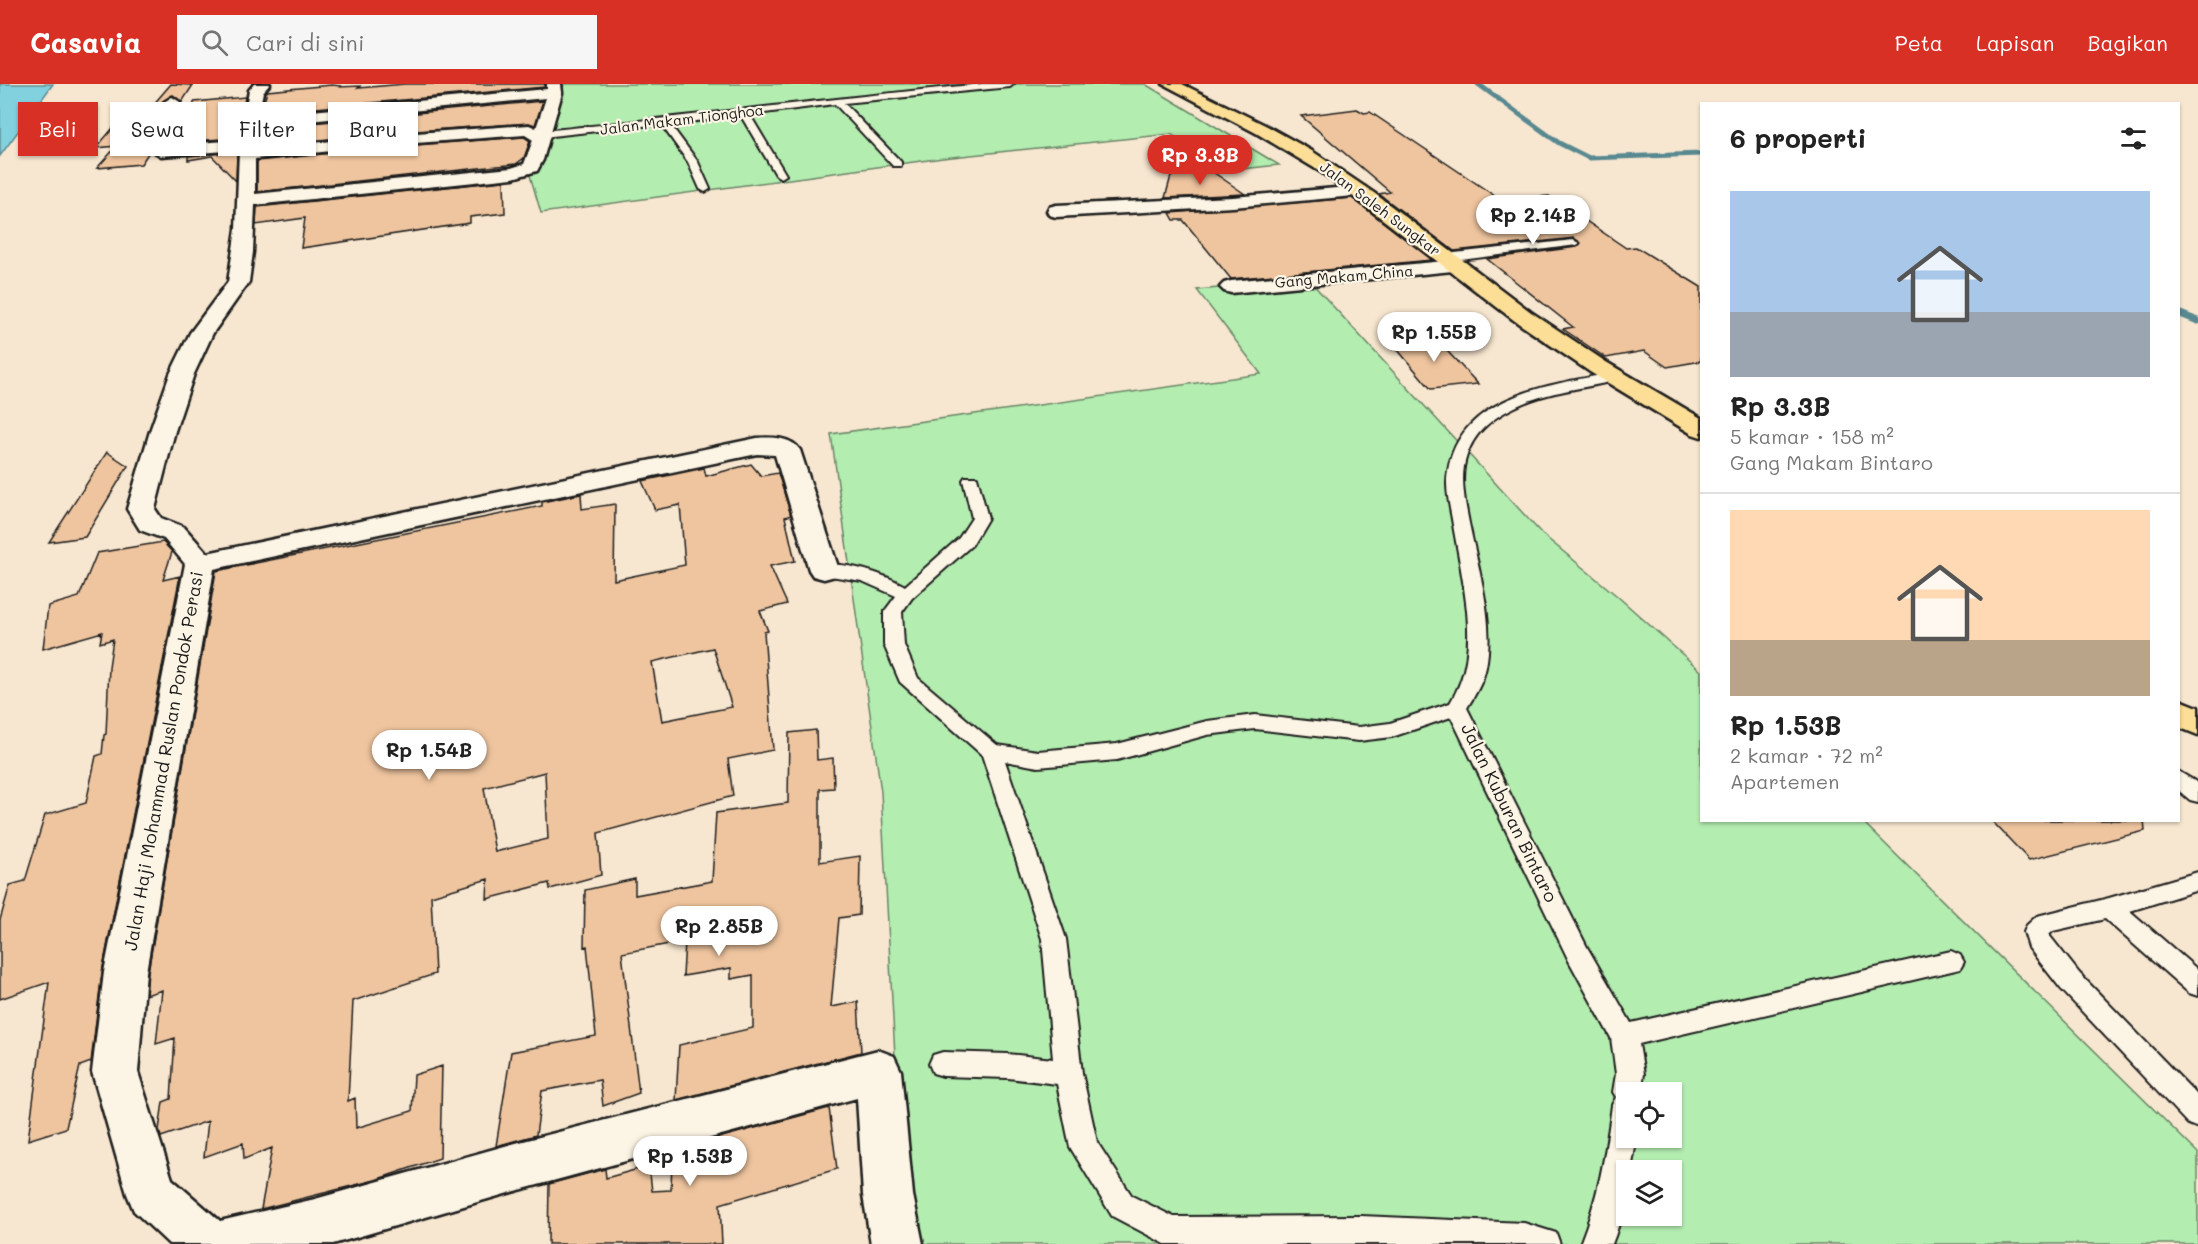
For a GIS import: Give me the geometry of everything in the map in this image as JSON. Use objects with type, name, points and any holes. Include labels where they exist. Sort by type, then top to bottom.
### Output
[{"type":"highway","name":"Jalan Saleh Sungkar","points":[[1170,84],[1291,145],[1359,191],[1499,300],[1613,377],[1700,428]]},
{"type":"highway","points":[[2180,712],[2198,723]]},
{"type":"street","name":"Jalan Haji Mohammad Ruslan Pondok Perasi","points":[[254,102],[256,90],[263,84]]},
{"type":"street","points":[[246,200],[513,173],[531,167],[543,135],[554,89],[510,91],[418,103]]},
{"type":"street","name":"Jalan Makam Tionghoa","points":[[418,139],[529,130],[534,135],[543,135]]},
{"type":"street","points":[[162,156],[164,170]]},
{"type":"street","name":"Jalan Haji Mohammad Ruslan Pondok Perasi","points":[[207,1244],[152,1194],[115,1072],[125,972],[200,563],[174,533],[150,524],[141,509],[158,447],[190,357],[210,320],[229,297],[240,278],[247,156]]},
{"type":"street","points":[[1056,211],[1233,202],[1359,191]]},
{"type":"street","name":"Gang Makam China","points":[[1231,287],[1451,262]]},
{"type":"street","points":[[200,563],[757,446],[774,445],[786,450],[824,570]]},
{"type":"street","points":[[227,1244],[315,1224],[512,1168],[878,1071],[888,1195],[897,1244]]},
{"type":"lane","name":"Jalan Makam Tionghoa","points":[[543,135],[744,113],[836,100],[1010,84]]},
{"type":"lane","points":[[836,100],[897,164]]},
{"type":"lane","points":[[744,113],[753,124],[781,175]]},
{"type":"lane","points":[[664,122],[693,162],[705,189]]},
{"type":"lane","points":[[1451,262],[1573,243]]},
{"type":"lane","name":"Jalan Kuburan Bintaro","points":[[1613,377],[1554,388],[1519,400],[1480,421],[1462,443],[1455,470],[1455,485],[1477,617],[1477,663],[1467,693],[1457,708],[1578,954],[1624,1036],[1629,1082]]},
{"type":"lane","points":[[970,480],[980,518],[966,541],[906,594],[893,612],[894,645],[910,682],[991,751],[1038,759],[1117,752],[1207,728],[1255,722],[1359,734],[1392,730],[1457,708]]},
{"type":"lane","points":[[824,570],[871,576],[885,581],[906,594]]},
{"type":"lane","points":[[991,751],[1054,939],[1068,1073],[1084,1147],[1122,1206],[1172,1232],[1361,1232],[1524,1238],[1545,1244]]},
{"type":"lane","points":[[2180,780],[2198,794]]},
{"type":"lane","points":[[2198,881],[2109,908],[2046,923],[2036,932],[2038,941],[2070,981],[2198,1115]]},
{"type":"lane","points":[[2109,908],[2198,985]]},
{"type":"lane","points":[[1624,1036],[1951,962]]},
{"type":"lane","points":[[944,1064],[1008,1066],[1068,1073]]},
{"type":"lane","points":[[1595,1244],[1601,1234],[1621,1148]]},
{"type":"green space","points":[[564,84],[1145,84],[1279,165],[1223,171],[1171,134],[943,158],[541,213],[529,172],[546,153]]},
{"type":"green space","points":[[1309,280],[1542,534],[1616,595],[1700,670],[1700,822],[1863,822],[2198,1153],[2198,1244],[913,1244],[898,1113],[881,792],[831,434],[1261,374],[1197,290]]},
{"type":"water","points":[[0,84],[53,84],[40,102],[18,102],[18,132],[0,156]]},
{"type":"building","points":[[171,84],[193,85],[182,102],[173,95],[162,102],[155,102]]},
{"type":"building","points":[[405,84],[545,84],[545,87],[381,102],[328,102],[328,107],[316,108],[316,102],[264,102],[267,91],[332,85],[360,86],[358,88]]},
{"type":"building","points":[[245,97],[244,102],[218,102],[218,139],[206,140],[206,102],[194,102]]},
{"type":"building","points":[[543,101],[535,125],[529,123],[418,131],[418,113]]},
{"type":"building","points":[[1357,109],[1364,113],[1370,112],[1501,200],[1549,196],[1626,248],[1636,247],[1700,286],[1700,361],[1667,367],[1644,351],[1606,358],[1563,329],[1573,327],[1487,259],[1577,247],[1581,243],[1574,238],[1454,251],[1379,194],[1390,192],[1301,116]]},
{"type":"building","points":[[328,121],[328,139],[316,140],[316,123]]},
{"type":"building","points":[[110,132],[110,147],[98,148]]},
{"type":"building","points":[[524,137],[530,141],[524,158],[516,164],[257,192],[257,161],[328,153],[328,156],[418,156],[418,145]]},
{"type":"building","points":[[110,154],[110,156],[146,156],[141,164],[97,168]]},
{"type":"building","points":[[206,155],[237,156],[236,181],[212,156],[188,160],[188,156]]},
{"type":"building","points":[[1210,170],[1245,194],[1165,198],[1171,176]]},
{"type":"building","points":[[504,181],[505,213],[470,217],[470,223],[301,248],[305,218],[256,225],[257,207]]},
{"type":"building","points":[[1352,198],[1432,260],[1231,279],[1183,220],[1174,220],[1170,213]]},
{"type":"building","points":[[1434,337],[1478,384],[1431,389],[1391,342]]},
{"type":"building","points":[[107,452],[128,466],[85,537],[49,542]]},
{"type":"building","points":[[751,464],[761,476],[778,473],[791,515],[785,517],[795,561],[770,566],[787,604],[760,611],[768,631],[764,632],[773,750],[728,759],[733,796],[598,833],[601,875],[550,889],[549,883],[487,899],[488,879],[431,896],[435,974],[353,1001],[348,1101],[355,1098],[356,1128],[412,1111],[414,1075],[442,1066],[440,1158],[375,1180],[261,1209],[272,1148],[244,1159],[243,1143],[204,1157],[208,1121],[161,1137],[159,1130],[163,1102],[171,1099],[175,1038],[156,1044],[162,990],[146,995],[216,571],[542,506],[542,502],[581,494],[582,509],[615,504],[614,580],[685,565],[680,505],[655,510],[642,481],[704,468],[706,476]],"holes":[[[713,648],[732,707],[662,721],[652,662]],[[545,772],[548,839],[495,852],[484,788]]]},
{"type":"building","points":[[163,542],[172,552],[163,580],[180,576],[102,972],[91,1062],[80,1066],[66,1128],[28,1140],[49,982],[0,999],[0,920],[10,885],[25,881],[45,815],[86,803],[96,756],[102,754],[106,734],[109,667],[113,639],[100,643],[102,632],[43,649],[48,606],[79,597],[97,553]]},
{"type":"building","points":[[816,730],[817,760],[833,758],[834,788],[820,789],[820,862],[860,856],[859,915],[839,918],[831,1007],[858,1002],[861,1052],[676,1100],[679,1045],[753,1028],[753,975],[731,979],[731,968],[683,976],[685,941],[622,953],[639,1093],[603,1106],[600,1080],[542,1091],[536,1135],[496,1146],[511,1052],[596,1036],[587,946],[584,947],[585,890],[635,879],[635,895],[712,881],[716,813],[788,803],[789,733]]},
{"type":"building","points":[[1993,822],[2144,822],[2145,831],[2029,860]]},
{"type":"building","points":[[829,1108],[837,1169],[720,1204],[722,1244],[548,1244],[549,1184],[605,1169],[606,1178],[649,1166],[652,1191],[671,1190],[672,1159],[690,1154],[689,1146]]},
{"type":"waterway","points":[[1478,84],[1559,143],[1589,158],[1700,154]]},
{"type":"waterway","points":[[2180,314],[2198,321]]}]
